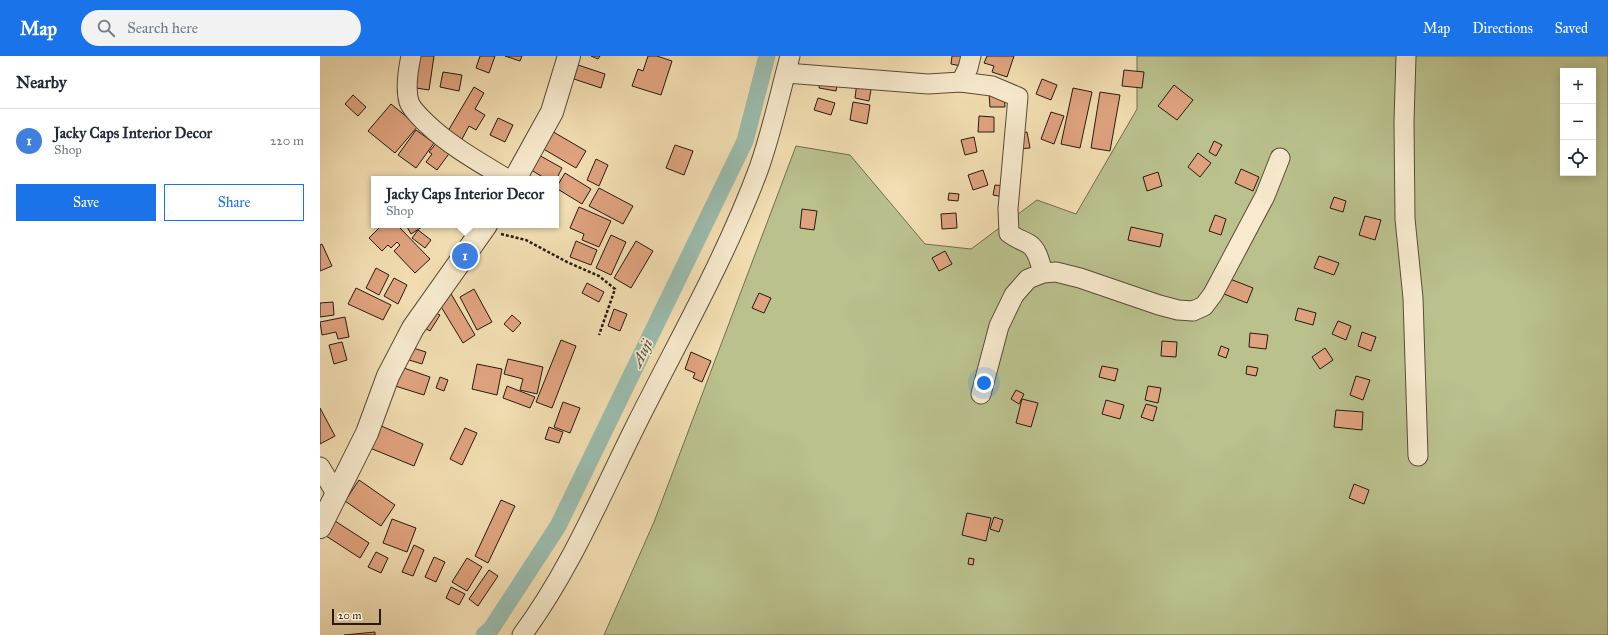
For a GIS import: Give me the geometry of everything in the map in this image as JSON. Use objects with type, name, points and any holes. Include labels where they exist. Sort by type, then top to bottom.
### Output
[{"type":"street","points":[[411,56],[408,89],[410,103],[420,117],[441,138],[502,176]]},
{"type":"street","points":[[517,176],[552,112],[569,56]]},
{"type":"street","points":[[961,82],[968,68],[971,56]]},
{"type":"street","points":[[1406,56],[1404,219],[1413,298],[1418,456]]},
{"type":"street","points":[[522,635],[549,596],[582,537],[637,424],[725,251],[759,167],[775,116],[788,64],[928,84],[961,82],[992,86],[1018,97],[1008,209],[1009,233],[1017,239],[1030,245],[1037,252],[1043,273]]},
{"type":"street","points":[[981,394],[999,326],[1014,295],[1028,279],[1043,273],[1056,272],[1080,278],[1178,310],[1193,311],[1204,306],[1214,294],[1264,196],[1280,158]]},
{"type":"street","points":[[320,527],[367,433],[388,376],[413,328],[483,228]]},
{"type":"street","points":[[320,467],[337,495]]},
{"type":"path","points":[[487,228],[526,240],[567,262],[599,276],[614,289],[599,335]]},
{"type":"green space","points":[[1137,56],[1608,56],[1608,635],[604,635],[654,522],[796,146],[850,155],[925,244],[971,249],[1037,200],[1076,214],[1137,109]]},
{"type":"building","points":[[414,56],[434,56],[429,90],[410,87]]},
{"type":"building","points":[[480,56],[495,56],[489,73],[476,68]]},
{"type":"building","points":[[505,56],[522,56],[520,61]]},
{"type":"building","points":[[591,56],[600,56],[598,59]]},
{"type":"building","points":[[648,56],[657,56],[672,61],[661,95],[632,86],[638,69],[643,71]]},
{"type":"building","points":[[952,56],[968,56],[966,67],[951,64]]},
{"type":"building","points":[[987,56],[1014,56],[1007,77],[992,72],[994,66],[984,63]]},
{"type":"building","points":[[578,65],[605,74],[601,88],[574,79]]},
{"type":"building","points":[[1124,70],[1144,72],[1142,88],[1122,86]]},
{"type":"building","points":[[443,72],[462,75],[459,91],[440,87]]},
{"type":"building","points":[[821,76],[838,79],[836,91],[819,88]]},
{"type":"building","points":[[1042,79],[1057,85],[1051,100],[1036,94]]},
{"type":"building","points":[[857,82],[872,84],[869,101],[855,98]]},
{"type":"building","points":[[1174,85],[1193,100],[1177,120],[1158,106]]},
{"type":"building","points":[[474,87],[484,93],[475,109],[485,115],[476,130],[469,126],[462,139],[448,131]]},
{"type":"building","points":[[1073,88],[1092,92],[1080,148],[1061,144]]},
{"type":"building","points":[[1100,92],[1120,95],[1110,151],[1091,148]]},
{"type":"building","points":[[989,93],[1004,93],[1005,107],[990,107]]},
{"type":"building","points":[[353,95],[366,107],[358,116],[345,104]]},
{"type":"building","points":[[818,98],[835,103],[831,115],[814,110]]},
{"type":"building","points":[[853,102],[870,105],[867,124],[850,120]]},
{"type":"building","points":[[391,104],[418,126],[395,153],[368,131]]},
{"type":"building","points":[[1051,112],[1064,116],[1054,144],[1041,139]]},
{"type":"building","points":[[979,116],[994,117],[994,132],[978,132]]},
{"type":"building","points":[[498,118],[513,125],[505,142],[490,135]]},
{"type":"building","points":[[416,130],[434,143],[416,168],[398,155]]},
{"type":"building","points":[[550,130],[586,151],[576,168],[540,147]]},
{"type":"building","points":[[1027,132],[1030,148],[1018,149],[1016,134]]},
{"type":"building","points":[[974,137],[977,152],[965,155],[961,140]]},
{"type":"building","points":[[438,141],[451,151],[437,170],[426,162],[432,154],[429,152]]},
{"type":"building","points":[[1214,141],[1222,145],[1216,156],[1209,152]]},
{"type":"building","points":[[675,145],[693,151],[684,175],[666,168]]},
{"type":"building","points":[[1198,153],[1211,163],[1200,177],[1188,167]]},
{"type":"building","points":[[537,154],[562,168],[558,176],[541,176],[528,168]]},
{"type":"building","points":[[596,159],[608,165],[599,186],[587,180]]},
{"type":"building","points":[[1241,169],[1259,177],[1253,191],[1235,183]]},
{"type":"building","points":[[983,170],[988,185],[973,190],[968,175]]},
{"type":"building","points":[[1158,172],[1162,186],[1147,191],[1143,177]]},
{"type":"building","points":[[565,173],[591,189],[582,204],[559,190],[559,183]]},
{"type":"building","points":[[995,185],[1006,186],[1004,197],[993,195]]},
{"type":"building","points":[[599,188],[633,206],[623,224],[589,206]]},
{"type":"building","points":[[949,193],[959,194],[958,201],[948,200]]},
{"type":"building","points":[[1334,197],[1346,201],[1343,212],[1330,208]]},
{"type":"building","points":[[579,207],[611,221],[599,247],[582,240],[584,234],[570,228]]},
{"type":"building","points":[[802,209],[817,211],[814,230],[800,228]]},
{"type":"building","points":[[956,213],[957,228],[942,229],[941,214]]},
{"type":"building","points":[[1215,215],[1226,219],[1221,235],[1209,231]]},
{"type":"building","points":[[1365,216],[1381,220],[1375,240],[1359,235]]},
{"type":"building","points":[[1131,227],[1163,234],[1160,247],[1128,240]]},
{"type":"building","points":[[379,228],[400,228],[430,259],[415,273],[394,251],[400,245],[397,242],[391,248],[388,245],[382,251],[369,238]]},
{"type":"building","points":[[408,228],[420,228],[411,234]]},
{"type":"building","points":[[418,230],[431,240],[425,248],[412,238]]},
{"type":"building","points":[[611,235],[626,242],[611,275],[596,268]]},
{"type":"building","points":[[576,241],[597,250],[591,265],[570,257]]},
{"type":"building","points":[[636,241],[653,251],[631,288],[614,278]]},
{"type":"building","points":[[322,244],[332,266],[320,271],[320,245]]},
{"type":"building","points":[[945,251],[952,264],[939,271],[932,258]]},
{"type":"building","points":[[1319,256],[1339,263],[1334,275],[1314,268]]},
{"type":"building","points":[[376,268],[389,275],[379,295],[366,288]]},
{"type":"building","points":[[394,278],[407,285],[398,304],[384,296]]},
{"type":"building","points":[[1230,279],[1253,288],[1247,303],[1224,294]]},
{"type":"building","points":[[587,283],[604,292],[599,302],[582,293]]},
{"type":"building","points":[[356,288],[391,305],[383,320],[348,304]]},
{"type":"building","points":[[474,289],[492,322],[477,330],[460,297]]},
{"type":"building","points":[[450,292],[475,335],[463,343],[437,300]]},
{"type":"building","points":[[759,293],[771,298],[764,313],[752,308]]},
{"type":"building","points":[[333,302],[334,315],[320,317],[320,303]]},
{"type":"building","points":[[1298,308],[1316,313],[1313,325],[1295,320]]},
{"type":"building","points":[[614,309],[627,314],[620,331],[608,326]]},
{"type":"building","points":[[431,310],[440,315],[430,331],[421,326]]},
{"type":"building","points":[[512,315],[521,323],[513,332],[504,324]]},
{"type":"building","points":[[345,317],[349,337],[338,339],[336,332],[322,335],[320,322]]},
{"type":"building","points":[[1338,321],[1351,326],[1346,340],[1332,334]]},
{"type":"building","points":[[1362,332],[1376,337],[1371,351],[1358,346]]},
{"type":"building","points":[[1250,333],[1268,335],[1266,349],[1249,347]]},
{"type":"building","points":[[561,340],[576,346],[552,408],[536,402]]},
{"type":"building","points":[[1162,341],[1177,342],[1176,357],[1161,356]]},
{"type":"building","points":[[342,342],[347,360],[334,364],[329,345]]},
{"type":"building","points":[[1221,346],[1229,349],[1226,358],[1218,355]]},
{"type":"building","points":[[413,348],[426,352],[422,364],[409,360]]},
{"type":"building","points":[[1325,348],[1333,360],[1320,369],[1312,357]]},
{"type":"building","points":[[691,352],[711,361],[702,382],[693,378],[695,373],[685,369]]},
{"type":"building","points":[[508,359],[543,367],[537,394],[520,390],[523,379],[504,374]]},
{"type":"building","points":[[477,364],[502,369],[497,395],[472,389]]},
{"type":"building","points":[[398,366],[430,377],[424,395],[392,385]]},
{"type":"building","points":[[1102,366],[1118,369],[1115,381],[1099,377]]},
{"type":"building","points":[[1247,366],[1258,368],[1256,376],[1246,374]]},
{"type":"building","points":[[1356,376],[1370,380],[1363,400],[1350,395]]},
{"type":"building","points":[[440,377],[448,380],[444,391],[436,388]]},
{"type":"building","points":[[507,386],[535,397],[530,408],[503,398]]},
{"type":"building","points":[[1148,386],[1161,388],[1158,403],[1145,400]]},
{"type":"building","points":[[1016,390],[1024,394],[1019,404],[1011,399]]},
{"type":"building","points":[[1022,399],[1038,403],[1031,427],[1016,423]]},
{"type":"building","points":[[1106,400],[1124,405],[1120,419],[1102,414]]},
{"type":"building","points":[[563,402],[580,408],[570,433],[554,427]]},
{"type":"building","points":[[1146,404],[1157,407],[1153,421],[1141,417]]},
{"type":"building","points":[[320,408],[335,436],[320,444]]},
{"type":"building","points":[[1336,410],[1363,412],[1362,430],[1334,427]]},
{"type":"building","points":[[379,425],[423,444],[414,466],[370,448]]},
{"type":"building","points":[[549,427],[563,432],[559,443],[545,439]]},
{"type":"building","points":[[465,428],[477,433],[462,465],[450,459]]},
{"type":"building","points":[[359,480],[395,505],[381,526],[345,501]]},
{"type":"building","points":[[1354,484],[1369,490],[1364,504],[1349,498]]},
{"type":"building","points":[[501,500],[515,506],[488,563],[475,556]]},
{"type":"building","points":[[967,513],[991,518],[986,541],[962,535]]},
{"type":"building","points":[[994,517],[1003,520],[999,532],[990,529]]},
{"type":"building","points":[[332,519],[369,543],[360,558],[323,534]]},
{"type":"building","points":[[392,519],[416,528],[407,552],[383,543]]},
{"type":"building","points":[[414,545],[424,550],[413,576],[402,572]]},
{"type":"building","points":[[376,552],[388,558],[381,573],[368,567]]},
{"type":"building","points":[[434,557],[445,562],[436,582],[425,577]]},
{"type":"building","points":[[467,558],[482,567],[467,591],[452,582]]},
{"type":"building","points":[[969,558],[974,559],[973,565],[968,564]]},
{"type":"building","points":[[489,570],[498,576],[478,606],[469,599]]},
{"type":"building","points":[[451,587],[465,594],[459,605],[446,598]]},
{"type":"building","points":[[375,632],[375,635],[344,635]]},
{"type":"waterway","name":"Auji","points":[[484,635],[491,629],[558,526],[745,141],[767,56]]},
{"type":"place","name":"Jacky Caps Interior Decor","points":[[465,256]]}]
